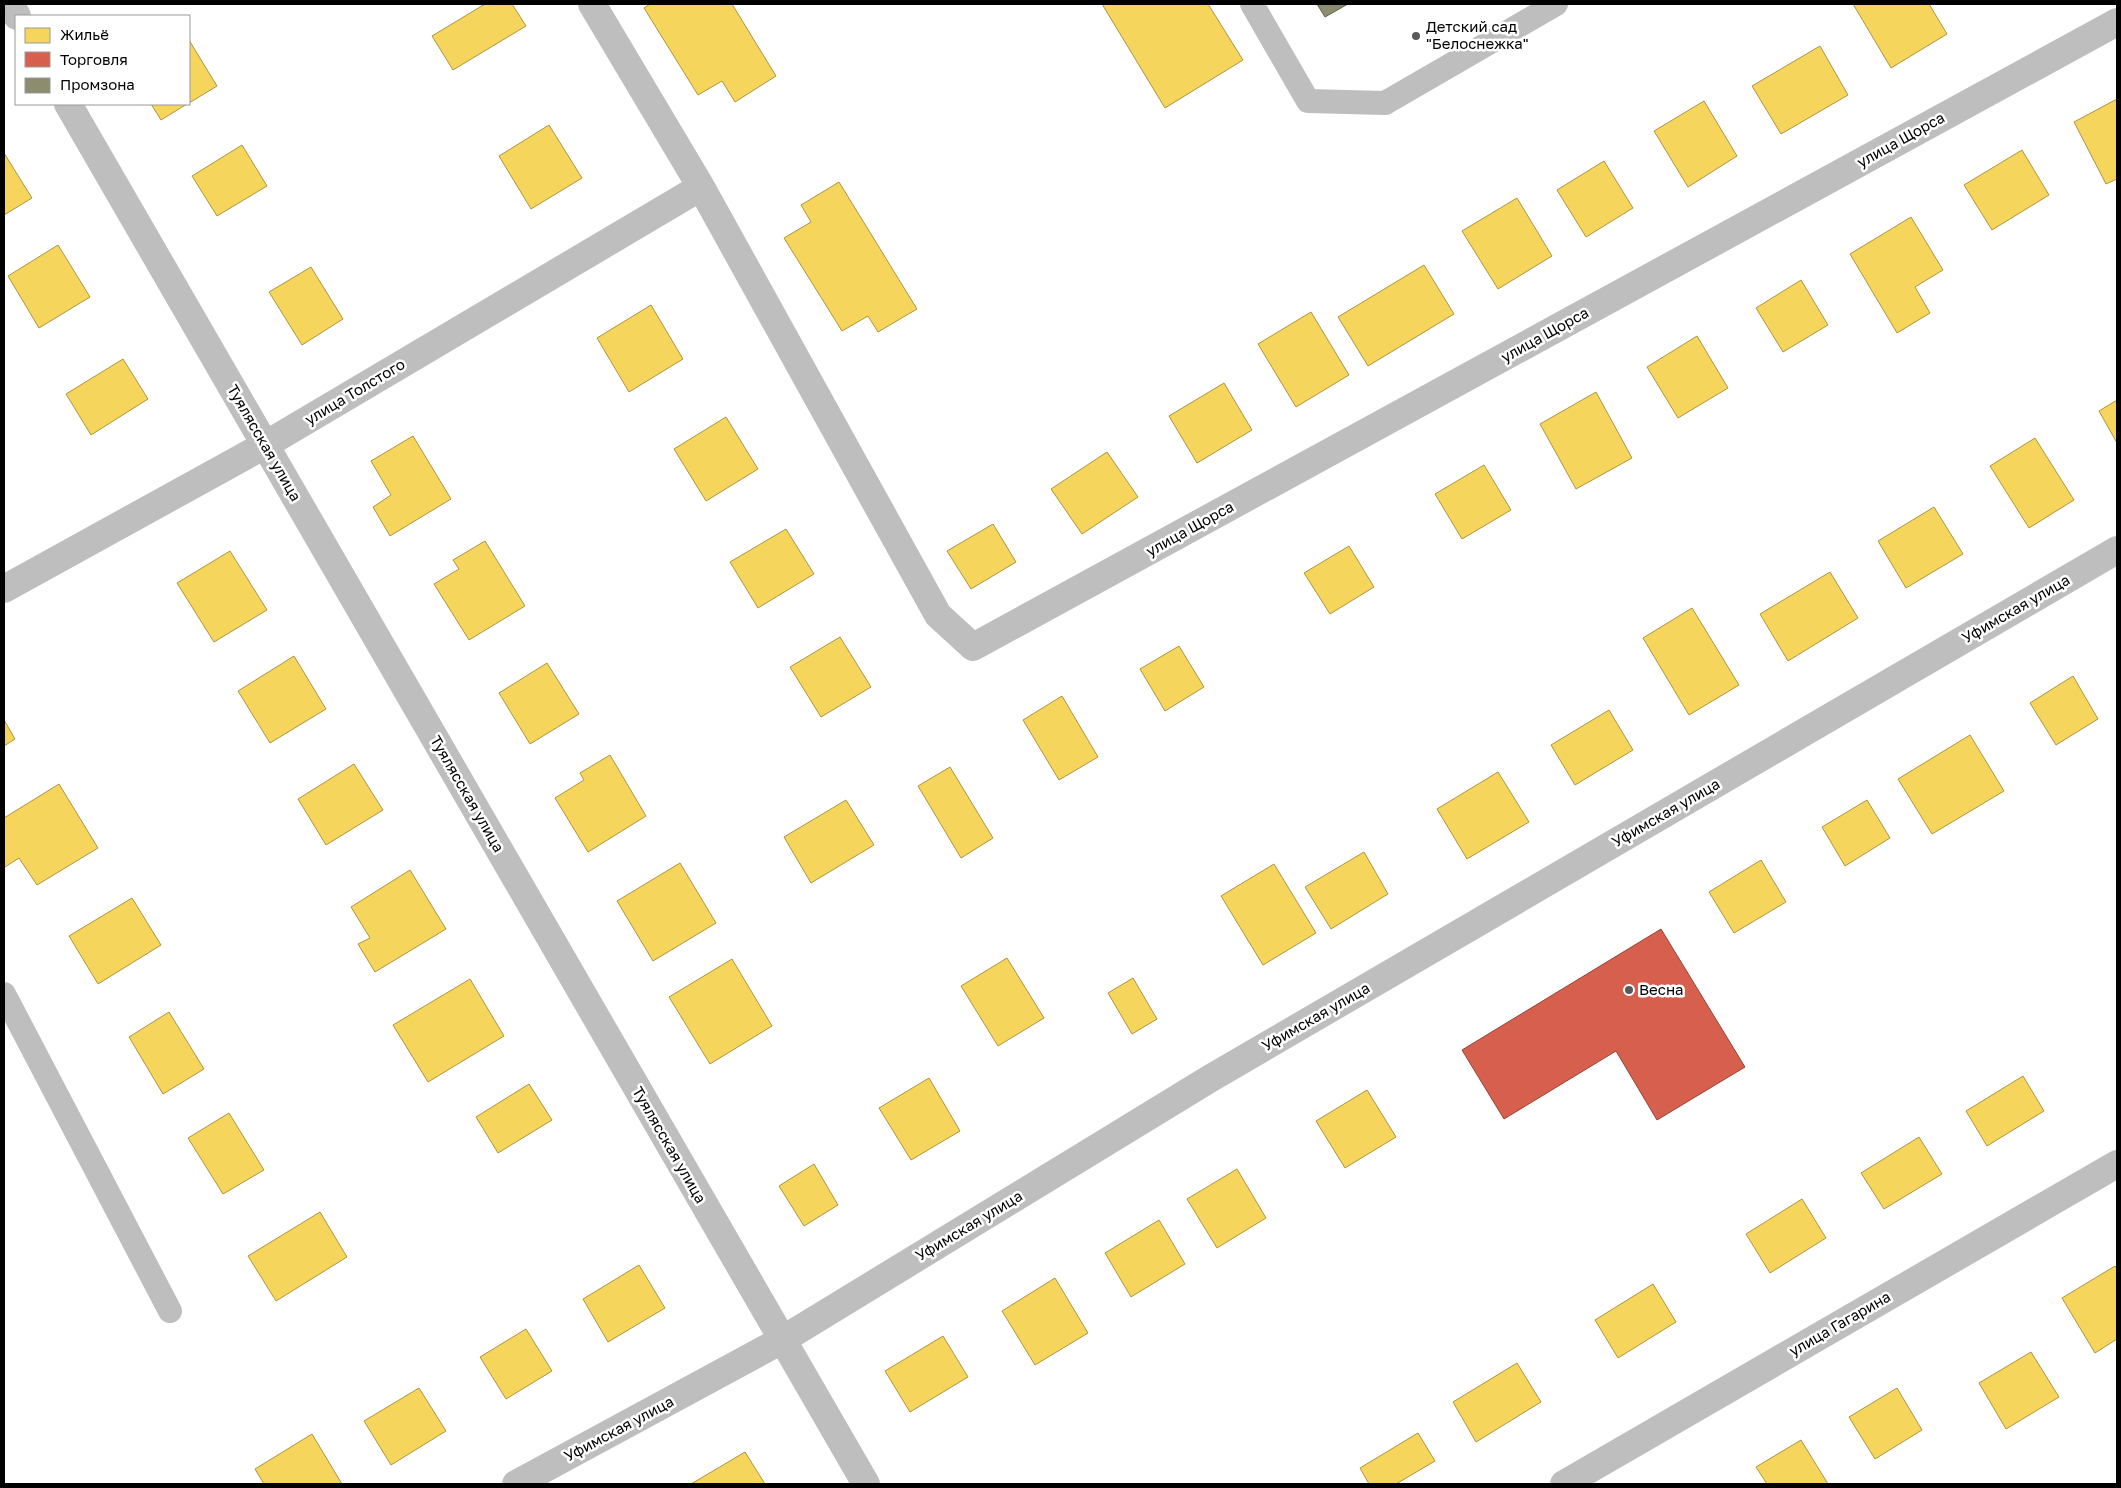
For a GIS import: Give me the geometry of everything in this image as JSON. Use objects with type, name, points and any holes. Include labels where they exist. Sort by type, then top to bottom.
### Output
[{"type":"street","points":[[10,4],[16,15]]},
{"type":"street","points":[[592,4],[700,187]]},
{"type":"street","name":"улица Щорса","points":[[700,187],[938,615],[973,648],[2117,22]]},
{"type":"street","name":"Туялясская улица","points":[[69,105],[866,1484]]},
{"type":"street","name":"улица Толстого","points":[[4,589],[265,445],[700,187]]},
{"type":"street","name":"Уфимская улица","points":[[516,1484],[782,1340],[1211,1078],[2117,550]]},
{"type":"street","name":"улица Гагарина","points":[[1564,1484],[2117,1164]]},
{"type":"lane","points":[[1252,4],[1308,101],[1385,103],[1556,4]]},
{"type":"lane","points":[[4,994],[170,1311]]},
{"type":"building: Жильё","points":[[485,4],[512,4],[526,26],[453,70],[432,36]]},
{"type":"building: Жильё","points":[[650,4],[732,4],[776,76],[735,102],[722,81],[698,95],[644,8]]},
{"type":"building: Жильё","points":[[1102,4],[1208,4],[1243,60],[1165,108]]},
{"type":"building: Жильё","points":[[1853,4],[1929,4],[1947,34],[1891,68]]},
{"type":"building: Жильё","points":[[190,42],[217,86],[190,102]]},
{"type":"building: Жильё","points":[[1820,46],[1848,95],[1781,134],[1752,86]]},
{"type":"building: Жильё","points":[[2117,99],[2117,179],[2106,184],[2074,122]]},
{"type":"building: Жильё","points":[[1704,101],[1737,156],[1688,187],[1654,131]]},
{"type":"building: Жильё","points":[[152,105],[185,105],[161,120]]},
{"type":"building: Жильё","points":[[549,125],[582,178],[531,209],[499,156]]},
{"type":"building: Жильё","points":[[242,145],[267,186],[217,216],[192,176]]},
{"type":"building: Жильё","points":[[2022,150],[2049,195],[1992,230],[1964,185]]},
{"type":"building: Жильё","points":[[4,153],[32,198],[4,215]]},
{"type":"building: Жильё","points":[[1604,161],[1633,208],[1586,237],[1557,190]]},
{"type":"building: Жильё","points":[[839,182],[917,309],[878,332],[868,316],[842,331],[784,238],[811,222],[801,205]]},
{"type":"building: Жильё","points":[[1517,198],[1552,256],[1498,289],[1462,231]]},
{"type":"building: Жильё","points":[[1911,217],[1943,270],[1915,287],[1930,313],[1897,333],[1850,254]]},
{"type":"building: Жильё","points":[[58,245],[90,297],[39,328],[8,276]]},
{"type":"building: Жильё","points":[[1424,265],[1454,314],[1368,366],[1338,317]]},
{"type":"building: Жильё","points":[[311,267],[343,319],[302,345],[269,292]]},
{"type":"building: Жильё","points":[[1801,280],[1828,325],[1783,352],[1756,308]]},
{"type":"building: Жильё","points":[[651,305],[683,359],[629,392],[597,338]]},
{"type":"building: Жильё","points":[[1311,312],[1349,375],[1296,407],[1258,344]]},
{"type":"building: Жильё","points":[[1697,336],[1728,388],[1678,418],[1647,367]]},
{"type":"building: Жильё","points":[[123,359],[148,399],[91,435],[66,394]]},
{"type":"building: Жильё","points":[[1224,383],[1252,430],[1197,463],[1169,416]]},
{"type":"building: Жильё","points":[[1596,392],[1632,458],[1576,489],[1540,424]]},
{"type":"building: Жильё","points":[[2117,400],[2117,443],[2099,411]]},
{"type":"building: Жильё","points":[[726,417],[758,469],[706,501],[674,449]]},
{"type":"building: Жильё","points":[[413,436],[451,499],[390,536],[373,507],[391,495],[371,461]]},
{"type":"building: Жильё","points":[[2035,438],[2074,500],[2029,528],[1990,466]]},
{"type":"building: Жильё","points":[[1107,452],[1138,497],[1082,534],[1051,489]]},
{"type":"building: Жильё","points":[[1484,465],[1511,510],[1462,539],[1435,494]]},
{"type":"building: Жильё","points":[[1934,507],[1963,554],[1906,588],[1878,541]]},
{"type":"building: Жильё","points":[[993,524],[1016,562],[971,589],[947,551]]},
{"type":"building: Жильё","points":[[786,529],[814,574],[758,608],[730,562]]},
{"type":"building: Жильё","points":[[485,541],[525,606],[469,640],[434,584],[459,569],[453,560]]},
{"type":"building: Жильё","points":[[1349,546],[1374,587],[1330,614],[1304,573]]},
{"type":"building: Жильё","points":[[230,551],[267,610],[214,642],[177,583]]},
{"type":"building: Жильё","points":[[1830,572],[1858,618],[1788,661],[1760,614]]},
{"type":"building: Жильё","points":[[1692,608],[1739,685],[1689,715],[1643,638]]},
{"type":"building: Жильё","points":[[840,637],[871,687],[821,717],[790,667]]},
{"type":"building: Жильё","points":[[1179,646],[1204,687],[1165,711],[1140,669]]},
{"type":"building: Жильё","points":[[294,656],[326,709],[270,743],[238,691]]},
{"type":"building: Жильё","points":[[547,663],[579,714],[530,744],[499,693]]},
{"type":"building: Жильё","points":[[2073,676],[2098,719],[2056,745],[2030,703]]},
{"type":"building: Жильё","points":[[1062,696],[1098,757],[1059,780],[1023,720]]},
{"type":"building: Жильё","points":[[1609,710],[1633,750],[1575,785],[1551,745]]},
{"type":"building: Жильё","points":[[4,720],[15,739],[4,746]]},
{"type":"building: Жильё","points":[[1970,735],[2004,791],[1932,834],[1898,779]]},
{"type":"building: Жильё","points":[[610,755],[646,816],[588,852],[555,798],[584,780],[580,773]]},
{"type":"building: Жильё","points":[[354,764],[383,810],[326,845],[298,799]]},
{"type":"building: Жильё","points":[[950,767],[993,838],[961,858],[918,786]]},
{"type":"building: Жильё","points":[[1498,772],[1529,822],[1467,859],[1437,809]]},
{"type":"building: Жильё","points":[[59,784],[98,848],[37,885],[19,858],[5,867],[4,865],[4,818]]},
{"type":"building: Жильё","points":[[846,800],[874,845],[811,883],[784,837]]},
{"type":"building: Жильё","points":[[1867,800],[1890,838],[1845,866],[1822,827]]},
{"type":"building: Жильё","points":[[1364,852],[1388,894],[1331,929],[1305,887]]},
{"type":"building: Жильё","points":[[1761,860],[1786,902],[1734,933],[1709,892]]},
{"type":"building: Жильё","points":[[680,863],[716,923],[653,961],[617,901]]},
{"type":"building: Жильё","points":[[1274,864],[1316,933],[1263,965],[1221,896]]},
{"type":"building: Жильё","points":[[410,870],[446,929],[375,972],[358,944],[370,938],[351,907]]},
{"type":"building: Жильё","points":[[132,898],[161,945],[98,984],[69,936]]},
{"type":"building: Жильё","points":[[1007,958],[1044,1018],[998,1046],[961,986]]},
{"type":"building: Жильё","points":[[732,959],[772,1026],[710,1064],[669,997]]},
{"type":"building: Жильё","points":[[1133,978],[1157,1019],[1132,1034],[1108,993]]},
{"type":"building: Жильё","points":[[470,979],[504,1036],[428,1082],[393,1025]]},
{"type":"building: Жильё","points":[[169,1012],[204,1069],[163,1094],[129,1037]]},
{"type":"building: Жильё","points":[[2023,1076],[2044,1111],[1987,1146],[1966,1111]]},
{"type":"building: Жильё","points":[[929,1078],[960,1131],[911,1160],[879,1108]]},
{"type":"building: Жильё","points":[[529,1084],[552,1120],[498,1153],[476,1117]]},
{"type":"building: Жильё","points":[[1367,1090],[1396,1137],[1345,1168],[1316,1121]]},
{"type":"building: Жильё","points":[[229,1113],[264,1170],[223,1194],[188,1138]]},
{"type":"building: Жильё","points":[[1919,1137],[1942,1174],[1884,1209],[1861,1173]]},
{"type":"building: Жильё","points":[[814,1164],[838,1205],[804,1226],[779,1186]]},
{"type":"building: Жильё","points":[[1237,1169],[1266,1218],[1217,1248],[1187,1199]]},
{"type":"building: Жильё","points":[[1802,1199],[1826,1238],[1770,1273],[1746,1234]]},
{"type":"building: Жильё","points":[[320,1212],[347,1257],[276,1301],[248,1256]]},
{"type":"building: Жильё","points":[[1159,1220],[1185,1264],[1131,1297],[1105,1253]]},
{"type":"building: Жильё","points":[[639,1265],[665,1308],[608,1342],[583,1299]]},
{"type":"building: Жильё","points":[[2115,1266],[2117,1269],[2117,1339],[2095,1353],[2062,1298]]},
{"type":"building: Жильё","points":[[1055,1278],[1088,1333],[1035,1365],[1002,1311]]},
{"type":"building: Жильё","points":[[1653,1284],[1676,1322],[1618,1358],[1595,1320]]},
{"type":"building: Жильё","points":[[526,1329],[552,1371],[506,1399],[480,1357]]},
{"type":"building: Жильё","points":[[943,1336],[968,1377],[910,1412],[885,1371]]},
{"type":"building: Жильё","points":[[2031,1352],[2059,1397],[2006,1429],[1979,1383]]},
{"type":"building: Жильё","points":[[1517,1363],[1541,1402],[1476,1442],[1453,1402]]},
{"type":"building: Жильё","points":[[419,1388],[446,1431],[391,1465],[364,1421]]},
{"type":"building: Жильё","points":[[1897,1388],[1922,1430],[1875,1459],[1849,1417]]},
{"type":"building: Жильё","points":[[1418,1433],[1435,1461],[1396,1484],[1369,1484],[1360,1468]]},
{"type":"building: Жильё","points":[[312,1434],[342,1484],[264,1484],[255,1469]]},
{"type":"building: Жильё","points":[[1801,1440],[1828,1484],[1767,1484],[1756,1467]]},
{"type":"building: Жильё","points":[[745,1452],[765,1484],[691,1484]]},
{"type":"building: Торговля","name":"Весна","points":[[1661,929],[1745,1067],[1657,1120],[1616,1051],[1504,1119],[1462,1050]]},
{"type":"building: Промзона","points":[[1317,4],[1348,4],[1325,17]]},
{"type":"place","name":"Детский сад \"Белоснежка\"","points":[[1416,36]]},
{"type":"place","name":"Весна","points":[[1629,990]]}]
